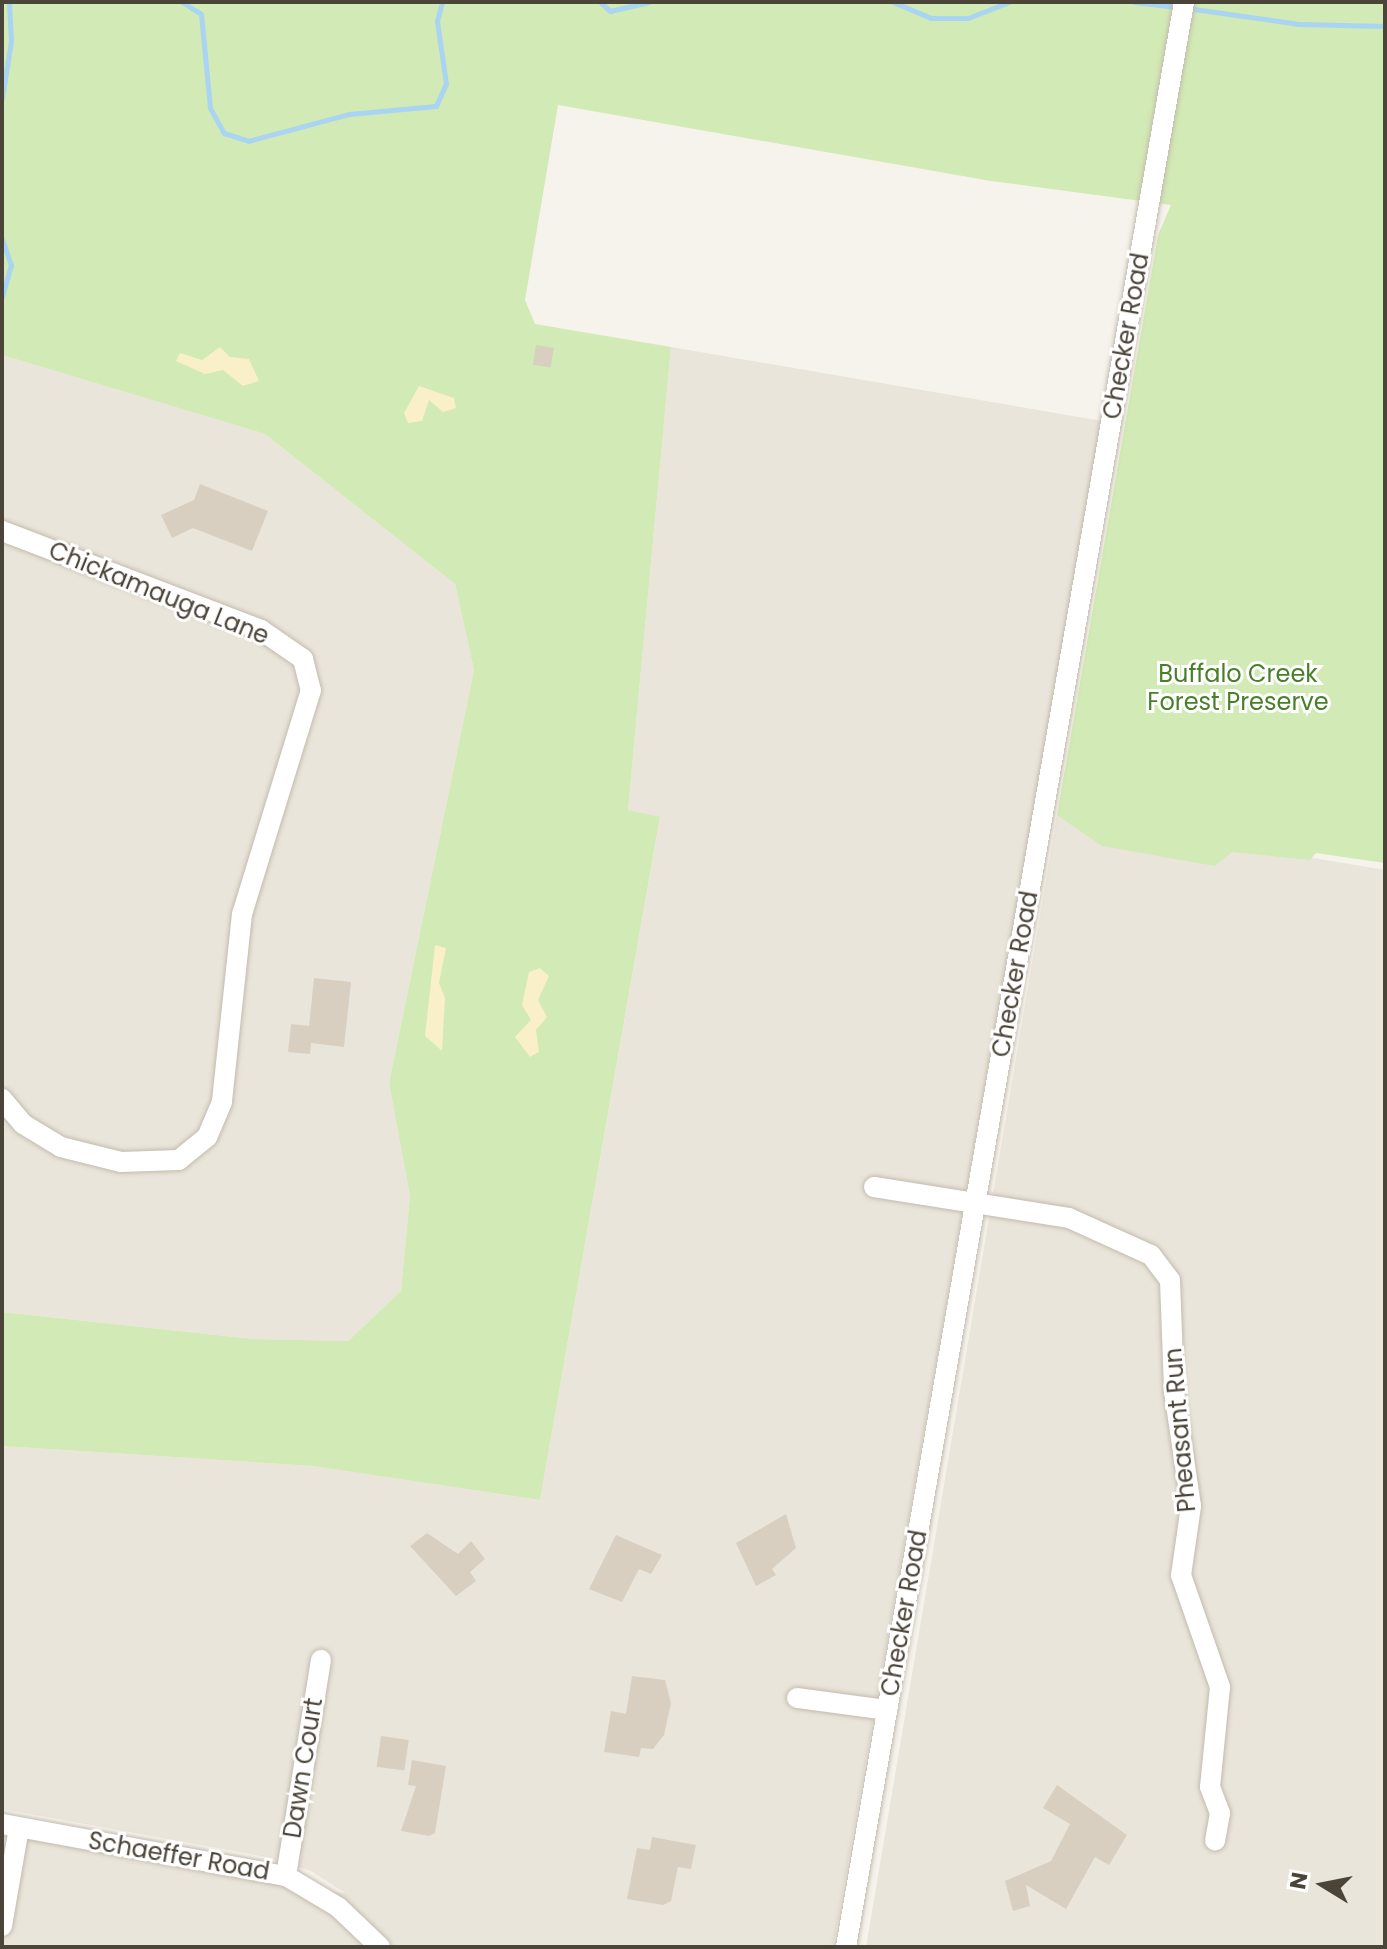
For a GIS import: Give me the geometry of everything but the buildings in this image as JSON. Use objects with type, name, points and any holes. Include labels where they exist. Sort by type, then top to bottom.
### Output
[{"type":"street","name":"Checker Road","points":[[846,1947],[1184,2]]},
{"type":"street","name":"Chickamauga Lane","points":[[2,531],[261,630],[303,659],[311,690],[242,914],[222,1102],[207,1137],[179,1160],[121,1162],[61,1147],[23,1124],[2,1099]]},
{"type":"street","name":"Pheasant Run","points":[[874,1187],[1069,1218],[1115,1234],[1151,1255],[1170,1280],[1174,1391],[1191,1506],[1181,1575],[1220,1687],[1210,1787],[1220,1813],[1215,1841]]},
{"type":"street","name":"Dawn Court","points":[[286,1876],[321,1660]]},
{"type":"street","points":[[797,1698],[887,1710]]},
{"type":"street","points":[[2,1926],[11,1826]]},
{"type":"street","name":"Schaeffer Road","points":[[11,1826],[286,1876],[338,1907],[380,1947]]},
{"type":"shaded area","points":[[671,347],[1102,421],[833,1947],[2,1947],[2,1835],[345,1893],[311,1871],[261,1856],[2,1809],[2,1446],[314,1466],[540,1500],[660,818],[628,810]]},
{"type":"shaded area","points":[[2,355],[265,434],[455,584],[474,670],[389,1083],[410,1196],[401,1291],[348,1341],[253,1339],[2,1312]]},
{"type":"shaded area","points":[[1057,815],[1385,870],[1385,1947],[866,1947]]},
{"type":"green space","name":"Buffalo Creek Forest Preserve","points":[[2,2],[1385,2],[1385,863],[1316,853],[1310,860],[1232,852],[1215,866],[1102,846],[1057,815],[1158,235],[1171,205],[991,181],[558,105],[525,300],[535,324],[671,347],[628,810],[660,817],[540,1500],[313,1466],[2,1446],[2,1312],[253,1339],[348,1341],[401,1291],[410,1196],[389,1083],[474,670],[455,584],[265,434],[2,355]]},
{"type":"sand","points":[[220,347],[230,357],[249,359],[259,381],[243,386],[223,370],[205,374],[176,361],[180,353],[202,360]]},
{"type":"sand","points":[[419,386],[454,398],[456,408],[443,412],[429,400],[422,421],[408,423],[404,413]]},
{"type":"sand","points":[[435,945],[446,948],[439,983],[445,998],[442,1051],[425,1036]]},
{"type":"sand","points":[[540,968],[549,976],[538,1000],[547,1017],[536,1030],[539,1052],[530,1057],[515,1037],[531,1020],[522,1005],[529,972]]},
{"type":"waterway","points":[[2,98],[11,41],[9,2]]},
{"type":"waterway","points":[[182,2],[201,14],[210,108],[224,133],[248,141],[349,114],[436,106],[446,84],[437,21],[442,2]]},
{"type":"waterway","points":[[600,2],[610,11],[648,2]]},
{"type":"waterway","points":[[893,2],[931,18],[968,18],[1009,2]]},
{"type":"waterway","points":[[1134,2],[1177,7]]},
{"type":"waterway","points":[[1187,8],[1299,24],[1385,26]]},
{"type":"waterway","points":[[2,239],[11,265],[2,297]]}]
